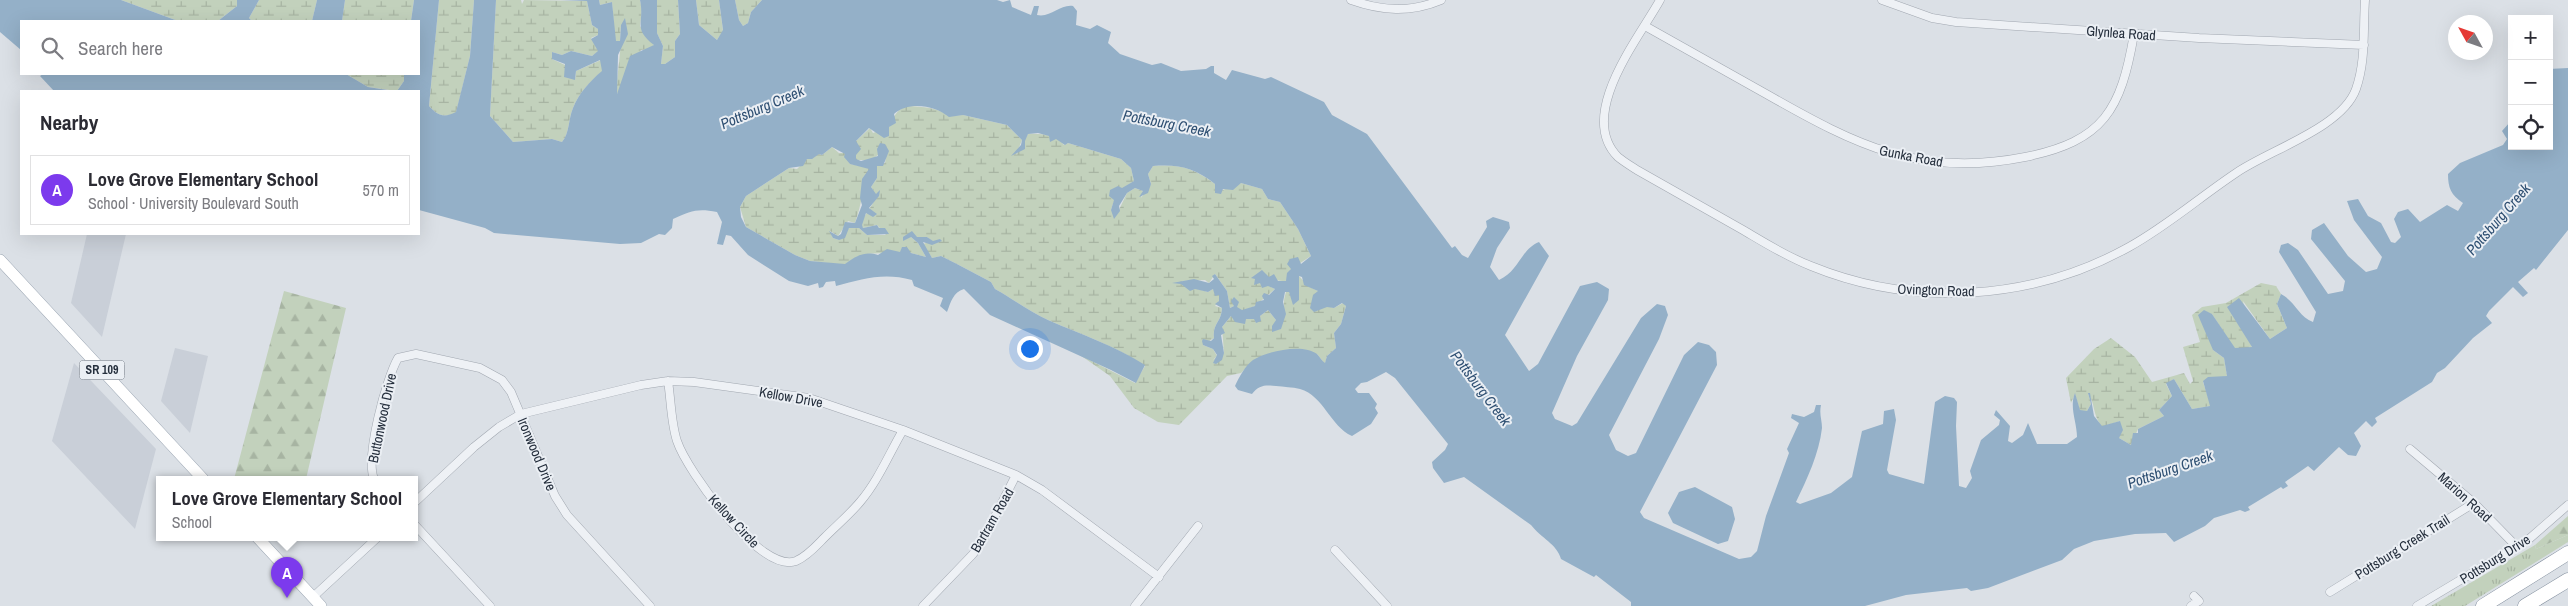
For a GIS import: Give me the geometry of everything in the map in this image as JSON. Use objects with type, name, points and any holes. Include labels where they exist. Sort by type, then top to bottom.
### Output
[{"type":"highway","points":[[2483,606],[2568,553]]},
{"type":"highway","points":[[2525,606],[2568,580]]},
{"type":"main road","name":"SR 109","points":[[0,260],[200,476]]},
{"type":"main road","points":[[261,541],[321,606]]},
{"type":"street","points":[[1351,0],[1385,9],[1405,10],[1426,6],[1441,0]]},
{"type":"street","name":"Ovington Road","points":[[1660,0],[1610,87],[1604,108],[1604,126],[1617,156],[1646,175],[1810,266],[1871,285],[1896,289],[1963,294],[2010,289],[2049,280],[2113,255],[2156,231],[2242,169],[2321,127],[2343,110],[2356,90],[2364,45],[2365,0]]},
{"type":"street","name":"Glynlea Road","points":[[1882,0],[1912,12],[1942,20],[2134,34],[2364,45]]},
{"type":"street","name":"Gunka Road","points":[[1646,26],[1850,140],[1897,156],[1945,164],[1988,163],[2040,154],[2061,148],[2086,135],[2101,123],[2119,96],[2134,34]]},
{"type":"street","name":"Ironwood Drive","points":[[398,358],[416,354],[491,372],[502,380],[512,392],[555,496],[567,515],[650,606]]},
{"type":"street","name":"Buttonwood Drive","points":[[373,476],[370,457],[390,372],[398,358]]},
{"type":"street","name":"Kellow Drive","points":[[418,499],[474,447],[499,427],[521,414],[631,387],[668,381],[694,382],[810,398],[903,430],[1016,475],[1042,490],[1159,577]]},
{"type":"street","name":"Kellow Circle","points":[[668,381],[676,440],[686,463],[700,484],[726,515],[761,551],[778,561],[786,563],[797,560],[811,552],[860,502],[903,430]]},
{"type":"street","name":"Marion Road","points":[[2410,449],[2474,503],[2517,547]]},
{"type":"street","name":"Bartram Road","points":[[923,606],[973,554],[984,538],[1016,475]]},
{"type":"street","name":"Pottsburg Creek Trail","points":[[2330,592],[2474,503]]},
{"type":"street","name":"Pottsburg Drive","points":[[2417,606],[2517,547],[2568,505]]},
{"type":"street","points":[[1135,606],[1198,526]]},
{"type":"street","points":[[418,528],[490,606]]},
{"type":"street","points":[[313,597],[374,541]]},
{"type":"street","points":[[1334,550],[1387,606]]},
{"type":"street","points":[[2191,606],[2199,601],[2194,596]]},
{"type":"shaded area","points":[[87,235],[126,235],[102,337],[71,303]]},
{"type":"shaded area","points":[[175,348],[208,356],[190,433],[161,401]]},
{"type":"shaded area","points":[[74,363],[156,449],[135,529],[52,441]]},
{"type":"green space","points":[[121,0],[237,0],[237,6],[219,20],[175,20]]},
{"type":"green space","points":[[259,0],[317,0],[312,20],[251,20],[249,18]]},
{"type":"green space","points":[[345,0],[414,0],[411,20],[342,20]]},
{"type":"green space","points":[[439,0],[474,0],[470,56],[456,113],[445,116],[438,114],[429,106]]},
{"type":"green space","points":[[496,0],[521,0],[522,4],[524,0],[587,1],[592,25],[598,29],[598,35],[591,38],[599,51],[592,56],[571,51],[562,55],[552,52],[552,59],[565,65],[575,80],[576,71],[601,60],[603,71],[589,83],[578,97],[571,112],[566,134],[562,142],[552,139],[513,142],[490,116]]},
{"type":"green space","points":[[599,0],[640,0],[642,10],[640,26],[654,45],[651,49],[641,50],[616,96],[621,43],[621,25],[620,41],[615,41],[612,2],[600,5]]},
{"type":"green space","points":[[657,0],[678,0],[680,34],[675,41],[675,57],[665,64],[661,64],[663,46],[657,33]]},
{"type":"green space","points":[[696,0],[719,0],[723,31],[717,40],[699,25]]},
{"type":"green space","points":[[735,0],[762,0],[751,12],[748,23],[743,26],[739,20]]},
{"type":"green space","points":[[348,75],[404,75],[404,81],[398,90],[368,87]]},
{"type":"green space","points":[[908,106],[930,108],[949,116],[963,115],[1007,125],[1022,140],[1016,155],[1028,134],[1038,134],[1053,137],[1064,145],[1068,143],[1121,159],[1131,168],[1134,181],[1122,190],[1114,201],[1111,210],[1117,214],[1127,193],[1135,188],[1143,191],[1141,198],[1151,184],[1148,174],[1153,166],[1186,168],[1200,174],[1215,184],[1215,193],[1241,183],[1262,189],[1268,199],[1280,202],[1298,229],[1311,256],[1291,269],[1287,281],[1255,279],[1275,289],[1255,306],[1242,311],[1234,306],[1230,308],[1227,291],[1215,274],[1209,283],[1205,280],[1182,281],[1181,284],[1208,292],[1213,289],[1219,295],[1219,301],[1215,306],[1222,308],[1222,312],[1214,329],[1214,338],[1203,345],[1213,349],[1217,356],[1213,360],[1224,353],[1222,327],[1231,316],[1255,319],[1256,323],[1260,316],[1268,310],[1276,320],[1275,323],[1281,326],[1284,316],[1286,292],[1289,292],[1292,299],[1299,276],[1308,286],[1318,291],[1327,306],[1334,308],[1343,303],[1346,306],[1341,324],[1334,333],[1336,348],[1327,356],[1325,364],[1317,354],[1253,361],[1241,373],[1227,376],[1179,425],[1158,422],[1134,408],[1110,376],[1080,355],[1135,383],[1145,366],[1110,346],[1035,313],[995,289],[991,282],[955,263],[941,256],[932,258],[923,244],[932,241],[927,237],[911,237],[918,243],[926,257],[911,253],[902,248],[901,252],[858,257],[845,265],[810,261],[795,255],[746,227],[740,207],[746,196],[789,168],[797,169],[807,159],[819,154],[822,155],[832,147],[839,153],[845,153],[850,164],[870,168],[855,223],[848,221],[838,236],[830,231],[833,238],[839,240],[849,228],[859,228],[867,235],[886,235],[877,225],[863,228],[861,225],[874,201],[874,192],[871,187],[877,178],[877,165],[885,163],[886,157],[878,155],[871,160],[856,160],[856,141],[870,128],[873,133],[889,127],[898,112]]},
{"type":"green space","points":[[2261,283],[2276,286],[2281,294],[2277,304],[2287,328],[2270,339],[2243,301],[2252,348],[2234,348],[2212,314],[2213,350],[2224,358],[2227,376],[2203,382],[2211,406],[2192,409],[2174,379],[2166,384],[2172,396],[2159,410],[2164,416],[2138,429],[2131,445],[2119,438],[2120,421],[2102,427],[2088,393],[2091,404],[2087,411],[2080,411],[2075,394],[2071,403],[2066,378],[2094,349],[2111,338],[2135,357],[2152,382],[2184,373],[2190,384],[2193,381],[2183,347],[2200,342],[2192,315],[2202,307],[2226,303]]},
{"type":"green space","points":[[284,291],[346,308],[307,476],[235,476]]},
{"type":"green space","points":[[2568,516],[2568,535],[2536,549],[2535,545]]},
{"type":"green space","points":[[2568,535],[2568,542],[2465,606],[2431,606],[2535,545],[2536,549]]},
{"type":"water","points":[[0,0],[121,0],[175,20],[20,20],[20,49],[0,32]]},
{"type":"water","points":[[237,0],[259,0],[249,18],[251,20],[219,20],[237,6]]},
{"type":"water","points":[[317,0],[345,0],[342,20],[312,20]]},
{"type":"water","name":"Pottsburg Creek","points":[[414,0],[439,0],[429,106],[438,114],[448,115],[456,112],[470,56],[474,0],[496,0],[490,116],[513,142],[552,139],[562,142],[566,134],[571,112],[578,97],[602,71],[600,60],[576,71],[575,80],[564,77],[565,64],[552,59],[552,52],[562,55],[571,51],[592,56],[598,51],[591,39],[598,35],[598,29],[592,25],[587,1],[561,0],[599,0],[600,5],[612,2],[616,41],[620,41],[621,25],[625,18],[628,34],[618,55],[617,94],[630,56],[654,45],[647,39],[641,29],[640,0],[657,0],[657,33],[663,46],[661,64],[665,64],[675,57],[675,41],[680,34],[678,0],[696,0],[699,25],[717,40],[723,30],[719,0],[735,0],[739,20],[743,26],[748,23],[751,12],[762,0],[997,0],[1003,2],[1010,0],[1012,7],[1031,15],[1034,6],[1039,6],[1037,15],[1047,15],[1064,7],[1073,6],[1077,11],[1076,25],[1090,29],[1097,25],[1111,32],[1108,43],[1120,54],[1152,65],[1161,63],[1181,71],[1206,69],[1214,66],[1214,73],[1226,80],[1232,70],[1265,79],[1271,77],[1324,102],[1332,115],[1367,134],[1452,248],[1455,246],[1462,255],[1468,258],[1487,227],[1486,221],[1493,217],[1509,222],[1510,228],[1497,248],[1490,267],[1499,280],[1511,271],[1533,245],[1539,242],[1549,256],[1505,335],[1529,371],[1538,364],[1580,286],[1597,282],[1609,289],[1608,300],[1577,356],[1552,413],[1555,419],[1572,426],[1577,423],[1641,318],[1657,304],[1665,306],[1668,315],[1659,339],[1609,435],[1616,450],[1628,456],[1636,453],[1684,355],[1698,342],[1709,345],[1716,352],[1717,365],[1640,512],[1644,518],[1739,559],[1751,557],[1757,551],[1766,516],[1789,453],[1787,449],[1799,423],[1791,418],[1792,414],[1804,417],[1814,412],[1816,405],[1821,405],[1822,428],[1812,466],[1796,502],[1800,504],[1831,493],[1852,477],[1862,431],[1883,424],[1884,411],[1894,409],[1896,420],[1887,470],[1889,474],[1924,484],[1935,402],[1945,396],[1954,398],[1957,402],[1956,426],[1959,486],[1966,488],[1972,478],[1970,471],[1981,440],[1999,425],[2000,420],[1994,415],[1996,410],[2010,426],[2008,441],[2012,443],[2023,435],[2028,423],[2037,444],[2067,444],[2077,437],[2073,409],[2075,393],[2080,410],[2087,411],[2091,404],[2088,393],[2090,393],[2094,416],[2102,426],[2120,421],[2123,430],[2119,438],[2131,445],[2133,433],[2138,433],[2138,429],[2164,416],[2159,410],[2172,396],[2166,383],[2174,379],[2192,409],[2210,406],[2203,381],[2208,377],[2227,376],[2224,358],[2213,350],[2198,315],[2204,310],[2212,314],[2235,348],[2252,347],[2227,307],[2239,298],[2270,339],[2287,328],[2277,304],[2281,294],[2308,320],[2313,322],[2316,312],[2279,252],[2281,245],[2288,243],[2298,250],[2328,294],[2343,291],[2345,281],[2311,239],[2312,230],[2324,223],[2348,256],[2366,272],[2377,269],[2382,257],[2354,220],[2347,201],[2358,199],[2368,216],[2381,223],[2391,242],[2395,243],[2401,237],[2394,219],[2398,212],[2408,209],[2420,222],[2447,205],[2458,211],[2463,203],[2451,191],[2448,174],[2460,163],[2503,145],[2507,139],[2502,131],[2508,124],[2508,150],[2553,150],[2553,69],[2568,68],[2568,230],[2536,270],[2534,268],[2518,282],[2528,293],[2523,297],[2513,287],[2486,316],[2492,323],[2473,338],[2445,368],[2437,373],[2432,382],[2375,418],[2377,422],[2372,427],[2366,421],[2354,433],[2361,446],[2356,456],[2348,455],[2339,447],[2314,471],[2308,466],[2285,482],[2288,486],[2283,489],[2281,487],[2248,507],[2250,510],[2245,512],[2240,510],[2214,518],[2205,526],[2174,542],[2166,533],[2135,534],[2094,541],[2074,549],[2062,560],[1988,588],[1971,591],[1967,588],[1906,595],[1865,606],[1631,606],[1631,602],[1596,575],[1594,577],[1561,559],[1556,549],[1531,525],[1464,477],[1444,483],[1433,468],[1432,462],[1445,450],[1448,444],[1395,378],[1386,372],[1367,382],[1361,383],[1355,389],[1358,393],[1369,393],[1377,404],[1375,408],[1378,413],[1371,424],[1352,436],[1338,425],[1315,398],[1300,389],[1265,386],[1260,387],[1252,394],[1238,390],[1235,386],[1242,372],[1250,362],[1259,357],[1285,349],[1303,349],[1317,354],[1325,363],[1327,356],[1336,348],[1334,333],[1341,324],[1346,306],[1342,303],[1334,308],[1327,307],[1314,312],[1310,308],[1313,295],[1318,291],[1304,285],[1302,277],[1299,276],[1299,300],[1293,305],[1289,292],[1285,292],[1283,302],[1286,314],[1281,329],[1272,332],[1272,326],[1276,320],[1268,310],[1260,316],[1261,321],[1256,323],[1254,319],[1246,319],[1245,324],[1235,322],[1231,316],[1222,327],[1225,333],[1221,335],[1224,353],[1222,360],[1216,364],[1213,363],[1217,355],[1213,349],[1203,345],[1202,341],[1203,339],[1211,341],[1214,338],[1214,329],[1222,312],[1222,308],[1215,304],[1219,301],[1219,295],[1215,296],[1213,289],[1208,292],[1195,289],[1190,291],[1181,284],[1172,283],[1194,279],[1209,283],[1214,279],[1212,276],[1215,274],[1227,291],[1230,308],[1234,306],[1231,301],[1234,297],[1239,302],[1237,307],[1242,310],[1255,306],[1256,302],[1264,300],[1262,296],[1264,293],[1269,295],[1275,289],[1268,286],[1262,288],[1260,283],[1254,285],[1255,279],[1251,278],[1262,270],[1269,277],[1274,274],[1278,281],[1286,281],[1287,273],[1291,269],[1287,264],[1290,259],[1298,257],[1301,264],[1311,256],[1298,229],[1280,202],[1268,199],[1262,189],[1241,183],[1233,190],[1223,189],[1221,194],[1215,193],[1215,184],[1201,174],[1186,168],[1153,166],[1148,174],[1151,184],[1148,193],[1139,197],[1143,191],[1135,188],[1127,193],[1119,206],[1120,211],[1114,219],[1111,210],[1114,200],[1109,196],[1110,190],[1118,186],[1122,188],[1134,181],[1131,168],[1121,159],[1068,143],[1065,145],[1056,139],[1050,142],[1049,136],[1038,133],[1028,134],[1025,141],[1025,149],[1011,156],[1021,145],[1022,140],[1007,125],[963,115],[949,117],[929,107],[914,106],[907,107],[894,114],[896,123],[889,127],[889,136],[884,138],[869,128],[856,141],[861,149],[856,155],[856,159],[861,161],[878,156],[877,149],[880,143],[885,144],[889,151],[883,166],[877,166],[877,178],[871,187],[876,194],[880,190],[879,196],[869,208],[877,214],[873,217],[866,213],[862,225],[863,228],[877,225],[879,228],[885,228],[889,234],[867,235],[859,228],[849,228],[845,238],[839,240],[833,238],[829,231],[838,236],[841,234],[845,222],[855,223],[862,205],[860,198],[862,179],[869,169],[850,164],[844,157],[845,154],[832,147],[822,155],[819,154],[812,159],[807,159],[803,166],[789,168],[746,196],[740,207],[741,217],[746,227],[795,255],[810,261],[845,264],[860,255],[878,255],[887,249],[900,252],[902,247],[907,247],[911,253],[926,257],[918,243],[911,237],[903,241],[903,237],[912,231],[917,237],[927,237],[933,241],[940,239],[942,241],[932,245],[923,242],[932,258],[941,256],[955,263],[991,282],[995,289],[1041,317],[1110,346],[1145,365],[1136,383],[990,315],[964,289],[957,292],[947,312],[940,306],[943,298],[914,286],[912,280],[902,278],[873,277],[836,286],[835,281],[826,282],[823,287],[819,288],[818,283],[808,286],[789,281],[748,255],[731,236],[726,235],[723,245],[717,244],[722,222],[717,212],[699,210],[690,212],[673,219],[672,228],[665,235],[659,234],[641,243],[620,244],[494,233],[485,228],[420,210],[420,90],[398,90],[404,81],[404,75],[420,75],[420,20],[411,20]]},
{"type":"water","points":[[348,75],[368,87],[388,90],[53,90],[40,76]]},
{"type":"water","points":[[1695,487],[1732,507],[1735,519],[1728,541],[1718,544],[1673,523],[1668,513],[1679,492]]},
{"type":"place","name":"Love Grove Elementary School","points":[[287,598]]}]
